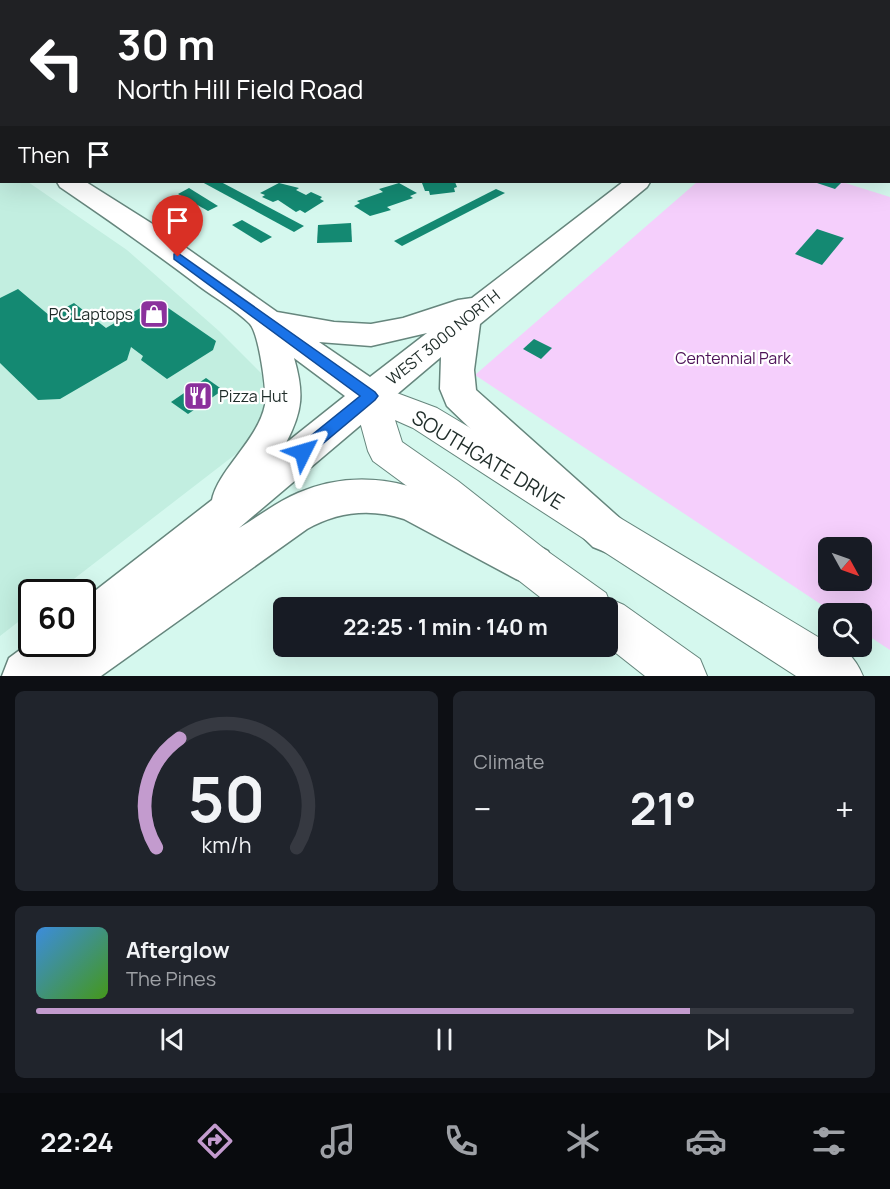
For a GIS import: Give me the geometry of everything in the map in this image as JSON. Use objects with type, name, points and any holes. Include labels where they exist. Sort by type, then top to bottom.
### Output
[{"type":"main road","points":[[71,183],[141,229],[370,396],[386,451],[444,492],[532,565],[575,597]]},
{"type":"main road","name":"WEST 3000 NORTH","points":[[96,620],[476,310],[637,183]]},
{"type":"main road","points":[[267,322],[372,335],[476,310]]},
{"type":"main road","points":[[476,310],[458,372],[457,387],[460,397],[608,534]]},
{"type":"main road","points":[[218,521],[274,430],[284,405],[284,392],[267,322]]},
{"type":"main road","name":"SOUTHGATE DRIVE","points":[[370,396],[425,418],[839,676]]},
{"type":"main road","points":[[59,676],[292,516],[313,505],[338,498],[372,495],[405,501],[532,565]]},
{"type":"main road","points":[[618,628],[683,676]]},
{"type":"main road","points":[[27,676],[51,657]]},
{"type":"shaded area","points":[[0,183],[29,183],[127,250],[219,331],[265,377],[272,406],[245,447],[74,579],[18,579],[18,622],[0,636]]},
{"type":"green space","name":"Centennial Park","points":[[696,183],[845,183],[890,197],[890,650],[872,638],[872,603],[819,603],[475,375]]},
{"type":"building","points":[[204,183],[223,183],[304,226],[294,232]]},
{"type":"building","points":[[279,183],[299,188],[296,190],[306,195],[311,192],[322,197],[320,199],[324,201],[305,213],[300,210],[296,212],[278,200],[273,202],[262,197],[265,195],[260,193]]},
{"type":"building","points":[[399,183],[417,193],[410,196],[413,198],[387,207],[391,210],[370,216],[354,206],[360,203],[357,201],[383,192],[379,189]]},
{"type":"building","points":[[422,183],[455,183],[457,187],[454,188],[455,192],[430,195],[429,191],[425,191]]},
{"type":"building","points":[[817,183],[841,183],[835,189]]},
{"type":"building","points":[[189,188],[218,206],[208,211],[178,194]]},
{"type":"building","points":[[496,189],[505,193],[402,246],[394,241]]},
{"type":"building","points":[[242,220],[272,237],[261,243],[232,225]]},
{"type":"building","points":[[351,223],[352,242],[317,243],[318,225]]},
{"type":"building","points":[[817,229],[844,238],[822,265],[795,254]]},
{"type":"building","points":[[18,289],[50,316],[74,303],[106,328],[149,303],[161,303],[216,341],[213,350],[167,379],[141,360],[143,356],[131,347],[127,360],[60,399],[38,400],[0,363],[0,298]]},
{"type":"building","points":[[534,339],[552,348],[541,359],[523,349]]},
{"type":"building","name":"Pizza Hut","points":[[206,378],[223,390],[188,414],[171,402]]},
{"type":"place","name":"PC Laptops","points":[[154,314]]},
{"type":"place","name":"Pizza Hut","points":[[198,396]]},
{"type":"route","points":[[178,257],[370,396],[303,452]]}]
